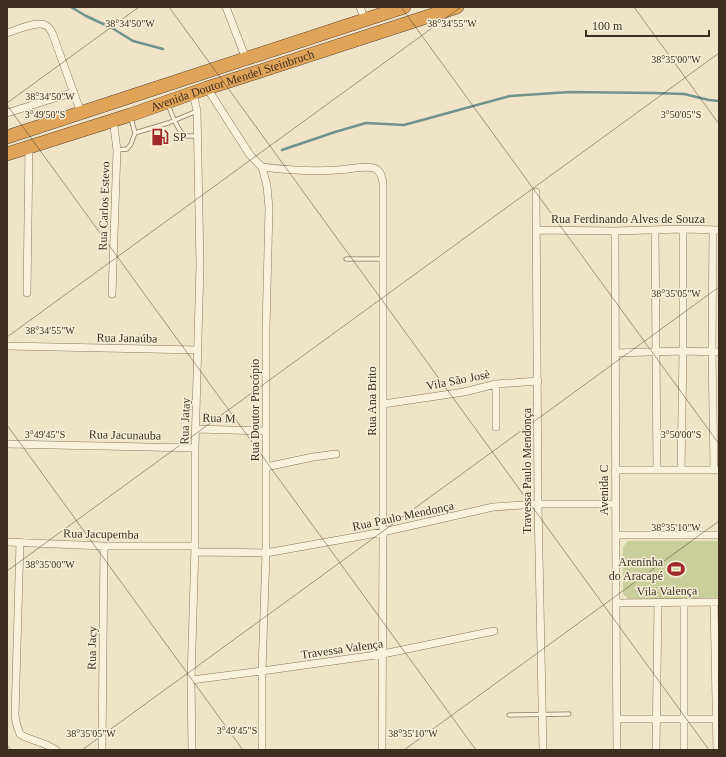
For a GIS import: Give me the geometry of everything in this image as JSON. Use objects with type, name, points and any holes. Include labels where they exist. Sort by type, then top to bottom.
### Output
[{"type":"highway","name":"Avenida Doutor Mendel Steinbruch","points":[[7,137],[404,7]]},
{"type":"highway","name":"Avenida Doutor Mendel Steinbruch","points":[[7,154],[457,7]]},
{"type":"street","points":[[226,7],[246,58]]},
{"type":"street","points":[[360,7],[365,20]]},
{"type":"street","points":[[7,33],[38,24],[44,25],[50,29],[81,113]]},
{"type":"street","name":"Rua Doutor Procópio","points":[[207,88],[250,155],[262,167],[267,186],[269,208],[266,338],[266,553],[262,671],[262,750]]},
{"type":"street","points":[[7,114],[74,92]]},
{"type":"street","name":"Rua Jatay","points":[[192,750],[191,680],[200,264],[197,111],[193,93]]},
{"type":"street","name":"Rua Carlos Estevo","points":[[112,294],[117,150],[114,119]]},
{"type":"street","points":[[27,293],[29,148]]},
{"type":"street","name":"Rua Ana Brito","points":[[262,167],[296,170],[372,168],[380,171],[382,176],[382,750]]},
{"type":"street","name":"Travessa Paulo Mendonça","points":[[536,192],[538,504],[543,750]]},
{"type":"street","points":[[681,470],[683,351],[682,229]]},
{"type":"street","name":"Rua Ferdinando Alves de Souza","points":[[537,230],[716,230]]},
{"type":"street","points":[[655,230],[656,470]]},
{"type":"street","points":[[615,470],[716,470],[716,230]]},
{"type":"street","name":"Avenida C","points":[[615,231],[617,750]]},
{"type":"street","name":"Rua Janaúba","points":[[7,346],[198,350]]},
{"type":"street","points":[[615,353],[683,351],[716,352]]},
{"type":"street","name":"Vila São Josè","points":[[383,404],[464,392],[496,384],[538,381]]},
{"type":"street","points":[[496,384],[496,427]]},
{"type":"street","name":"Rua M","points":[[196,429],[266,430]]},
{"type":"street","name":"Rua Jacunauba","points":[[7,444],[195,448]]},
{"type":"street","points":[[266,467],[336,454]]},
{"type":"street","name":"Rua Paulo Mendonça","points":[[195,549],[266,553],[383,532],[493,507],[538,504],[616,504]]},
{"type":"street","points":[[616,535],[719,535]]},
{"type":"street","name":"Rua Jacupemba","points":[[7,542],[195,549]]},
{"type":"street","points":[[20,542],[15,716],[20,734],[56,750]]},
{"type":"street","name":"Rua Jacy","points":[[102,750],[104,546]]},
{"type":"street","points":[[656,750],[658,602]]},
{"type":"street","points":[[684,602],[684,750]]},
{"type":"street","points":[[716,602],[718,719],[716,750]]},
{"type":"street","name":"Vila Valença","points":[[616,603],[716,602]]},
{"type":"street","name":"Travessa Valença","points":[[191,680],[383,654],[494,630]]},
{"type":"street","points":[[617,719],[718,719]]},
{"type":"lane","points":[[168,102],[174,121],[180,132],[184,136],[197,136]]},
{"type":"lane","points":[[135,132],[174,121],[197,111]]},
{"type":"lane","points":[[117,150],[127,149],[131,144],[135,132],[130,114]]},
{"type":"lane","points":[[346,259],[383,260]]},
{"type":"lane","points":[[509,715],[569,714]]},
{"type":"green space","name":"Areninha do Aracapé","points":[[628,541],[719,541],[719,600],[628,599],[623,594],[623,547]]},
{"type":"waterway","points":[[71,7],[112,28],[133,41],[163,49]]},
{"type":"waterway","points":[[282,150],[366,123],[404,125],[510,96],[570,92],[654,93],[684,94],[719,101]]},
{"type":"place","name":"SP","points":[[160,137]]},
{"type":"place","name":"Areninha do Aracapé","points":[[676,569]]}]
